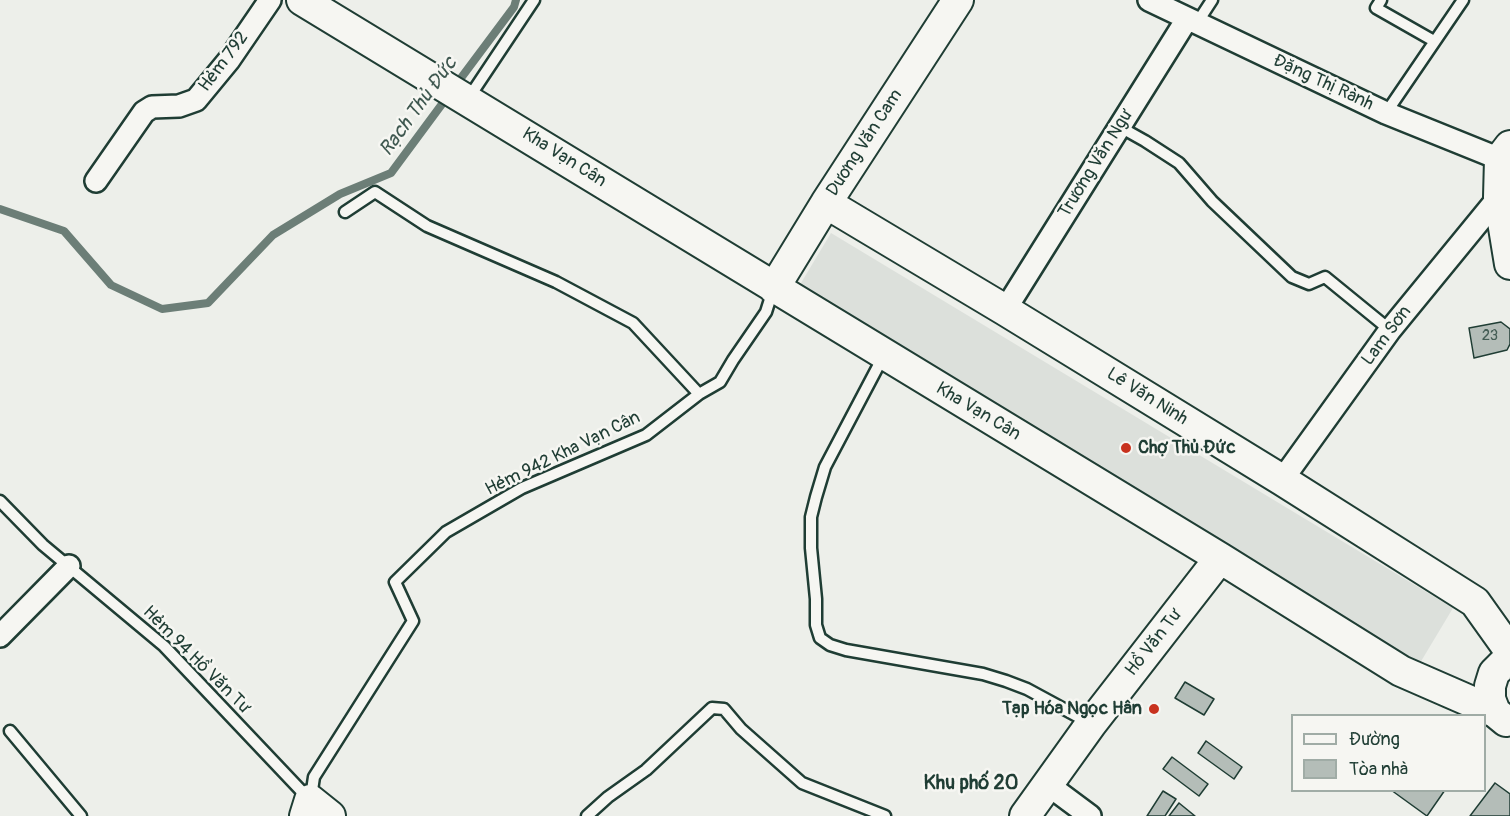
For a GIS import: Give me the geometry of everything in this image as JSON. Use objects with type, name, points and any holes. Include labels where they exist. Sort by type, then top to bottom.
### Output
[{"type":"main road","name":"Kha Vạn Cân","points":[[302,0],[1220,558],[1401,671],[1503,718]]},
{"type":"main road","name":"Dương Văn Cam","points":[[774,288],[826,203],[958,0]]},
{"type":"main road","points":[[1505,153],[1499,197],[1510,264]]},
{"type":"main road","name":"Lê Văn Ninh","points":[[826,203],[1282,480],[1475,602],[1510,651]]},
{"type":"main road","name":"Hồ Văn Tư","points":[[1025,816],[1091,724],[1220,558]]},
{"type":"main road","points":[[1503,718],[1490,699],[1490,686],[1494,674],[1503,664],[1510,661]]},
{"type":"street","name":"Hẻm 792","points":[[96,181],[144,112],[152,107],[178,106],[195,100],[229,60],[270,0]]},
{"type":"street","name":"Đặng Thị Rành","points":[[1149,0],[1386,113],[1505,153]]},
{"type":"street","name":"Trương Văn Ngư","points":[[1005,310],[1120,127],[1192,21]]},
{"type":"street","name":"Lam Sơn","points":[[1282,480],[1390,330],[1499,197]]},
{"type":"street","points":[[0,636],[69,566]]},
{"type":"street","points":[[1047,784],[1090,816]]},
{"type":"lane","points":[[468,99],[534,0]]},
{"type":"lane","points":[[1192,21],[1212,0]]},
{"type":"lane","points":[[1381,0],[1376,8],[1434,41]]},
{"type":"lane","points":[[1386,113],[1463,0]]},
{"type":"lane","points":[[1120,127],[1179,163],[1212,201],[1292,277],[1309,284],[1325,277],[1390,330]]},
{"type":"lane","points":[[345,212],[375,192],[427,226],[556,282],[633,324],[699,394]]},
{"type":"lane","name":"Hẻm 942 Kha Vạn Cân","points":[[315,811],[314,777],[413,621],[395,582],[446,532],[522,488],[646,435],[699,394],[720,382],[766,312],[774,288]]},
{"type":"lane","points":[[884,354],[825,467],[816,497],[812,517],[811,548],[816,625],[820,638],[830,645],[846,650],[982,674],[1006,681],[1027,688],[1091,724]]},
{"type":"lane","name":"Hẻm 94 Hồ Văn Tư","points":[[0,501],[43,544],[164,646],[315,811]]},
{"type":"lane","points":[[587,816],[608,796],[646,770],[712,708],[724,709],[741,729],[802,783],[885,816]]},
{"type":"lane","points":[[10,731],[81,816]]},
{"type":"shaded area","name":"Chợ Thủ Đức","points":[[831,233],[1453,608],[1420,663],[798,288]]},
{"type":"building","points":[[1501,322],[1510,329],[1510,344],[1507,350],[1474,358],[1469,328]]},
{"type":"building","points":[[1185,682],[1214,699],[1204,715],[1175,698]]},
{"type":"building","points":[[1206,741],[1242,767],[1234,779],[1198,753]]},
{"type":"building","points":[[1172,757],[1208,784],[1199,796],[1163,769]]},
{"type":"building","points":[[1495,783],[1510,794],[1510,816],[1470,816]]},
{"type":"building","points":[[1163,791],[1176,799],[1165,816],[1147,816]]},
{"type":"building","points":[[1394,792],[1444,792],[1427,816]]},
{"type":"building","points":[[1179,803],[1195,816],[1169,816]]},
{"type":"waterway","name":"Rạch Thủ Đức","points":[[455,86],[514,7],[516,0]]},
{"type":"waterway","name":"Rạch Thủ Đức","points":[[0,209],[64,231],[111,285],[162,309],[208,303],[273,235],[340,194],[391,173],[448,96]]},
{"type":"place","name":"Chợ Thủ Đức","points":[[1126,448]]},
{"type":"place","name":"Tạp Hóa Ngọc Hân","points":[[1154,709]]},
{"type":"district","name":"Khu phố 20","points":[[971,784]]}]
